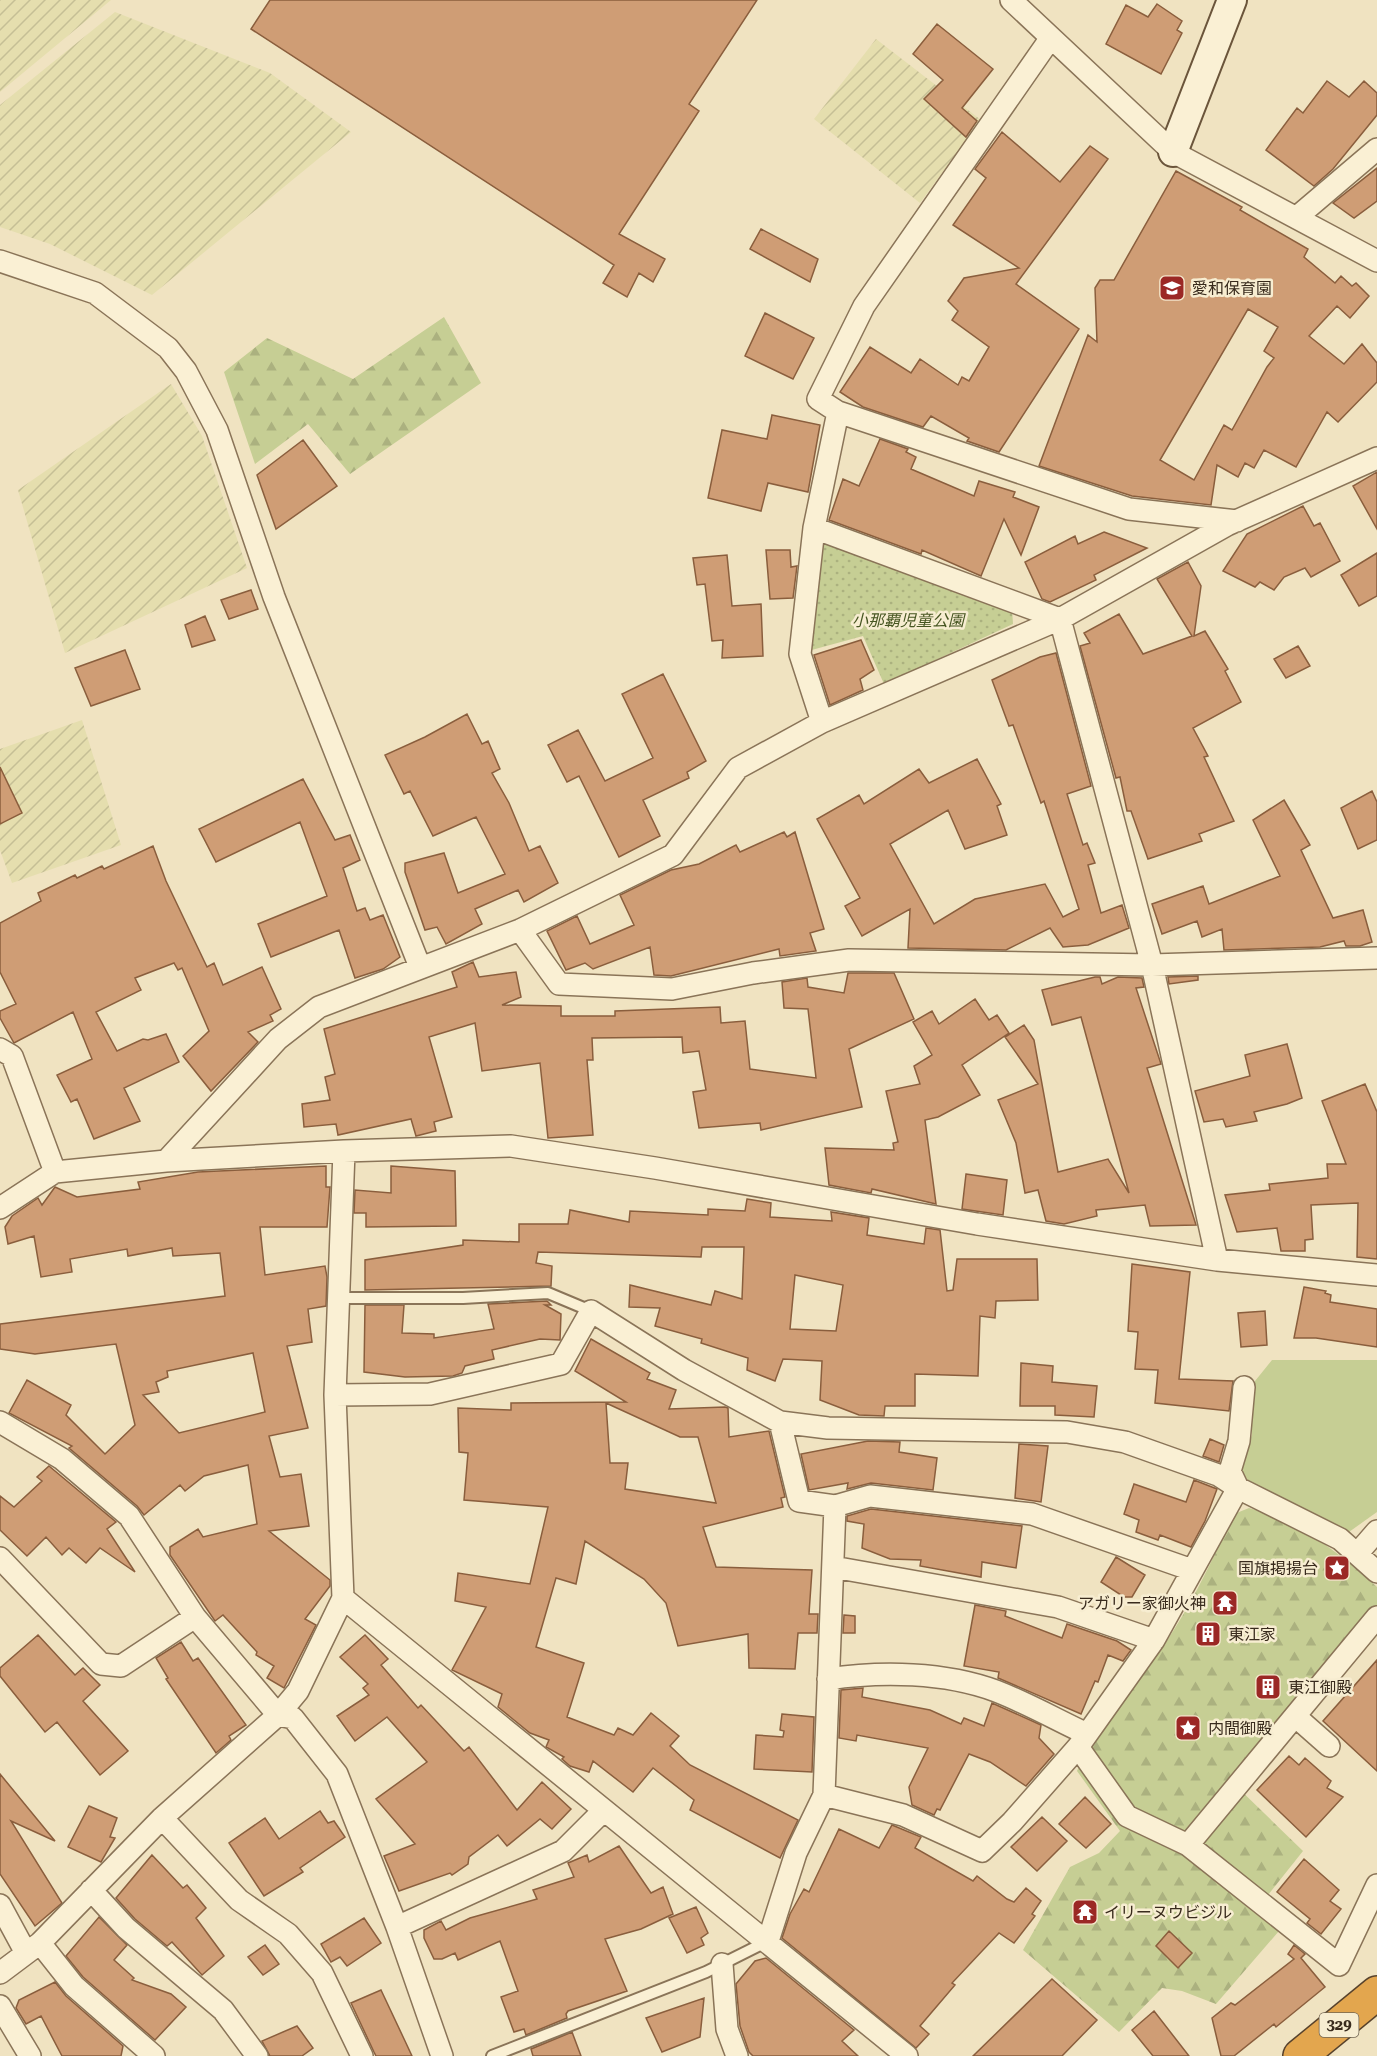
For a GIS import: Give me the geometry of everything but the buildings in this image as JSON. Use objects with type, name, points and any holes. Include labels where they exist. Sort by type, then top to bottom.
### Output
[{"type":"highway","name":"329","points":[[1300,2056],[1377,1993]]},
{"type":"street","points":[[1011,0],[1173,152],[1377,261]]},
{"type":"street","points":[[1173,152],[1232,0]]},
{"type":"street","points":[[1050,39],[864,306],[818,399],[838,412],[1129,509],[1237,521]]},
{"type":"street","points":[[1297,217],[1377,149]]},
{"type":"street","points":[[0,261],[95,293],[168,348],[186,371],[217,430],[274,597],[420,967]]},
{"type":"street","points":[[822,722],[800,654],[814,528],[838,412]]},
{"type":"street","points":[[166,1161],[278,1038],[319,1007],[520,930],[673,855],[738,768],[822,722],[1060,619],[1237,521],[1377,458]]},
{"type":"street","points":[[814,528],[1060,619]]},
{"type":"street","points":[[1060,619],[1152,964],[1217,1260]]},
{"type":"street","points":[[520,930],[559,984],[672,989],[849,960],[1152,964],[1377,958]]},
{"type":"street","points":[[0,1049],[12,1056],[55,1172]]},
{"type":"street","points":[[0,1208],[55,1172],[166,1161],[344,1151],[512,1146],[655,1168],[977,1224],[1217,1260],[1377,1275]]},
{"type":"street","points":[[0,1972],[33,1948],[162,1818],[278,1715],[297,1691],[343,1598],[335,1395],[344,1151]]},
{"type":"street","points":[[335,1395],[430,1394],[561,1364],[591,1311],[684,1370],[780,1422],[828,1428],[1067,1432],[1125,1442],[1218,1475],[1238,1488],[1340,1539],[1377,1572]]},
{"type":"street","points":[[1238,1488],[1230,1471],[1239,1442],[1244,1387]]},
{"type":"street","points":[[0,1422],[62,1459],[129,1516],[195,1617],[278,1715],[293,1718],[337,1774],[397,1927],[442,2056]]},
{"type":"street","points":[[780,1422],[799,1501],[835,1506],[870,1496],[1032,1514],[1192,1570]]},
{"type":"street","points":[[824,1795],[903,1815],[982,1851],[1012,1822],[1082,1740],[1154,1640],[1238,1488]]},
{"type":"street","points":[[768,1941],[796,1853],[824,1795],[835,1506]]},
{"type":"street","points":[[1357,1554],[1377,1531]]},
{"type":"street","points":[[0,1558],[101,1664],[121,1666],[195,1617]]},
{"type":"street","points":[[833,1567],[1058,1607],[1154,1640]]},
{"type":"street","points":[[343,1598],[907,2056]]},
{"type":"street","points":[[1188,1845],[1377,1617]]},
{"type":"street","points":[[828,1679],[857,1674],[935,1677],[995,1691],[1082,1740],[1127,1816],[1188,1845],[1340,1965],[1377,1885]]},
{"type":"street","points":[[1295,1716],[1329,1746]]},
{"type":"street","points":[[397,1927],[563,1851],[603,1811]]},
{"type":"street","points":[[162,1818],[239,1900],[288,1934],[322,1973],[362,2056]]},
{"type":"street","points":[[91,1890],[126,1928],[223,2010],[257,2056]]},
{"type":"street","points":[[0,1905],[33,1948],[154,2056]]},
{"type":"street","points":[[722,1964],[727,2030],[737,2056]]},
{"type":"street","points":[[0,2006],[30,2056]]},
{"type":"lane","points":[[340,1298],[463,1298],[548,1293],[591,1311]]},
{"type":"lane","points":[[492,2056],[722,1964],[768,1941]]},
{"type":"shaded area","points":[[0,0],[111,0],[0,92]]},
{"type":"shaded area","points":[[115,12],[270,73],[351,132],[152,295],[50,244],[0,227],[0,105]]},
{"type":"shaded area","points":[[876,39],[981,120],[920,203],[814,119]]},
{"type":"shaded area","points":[[171,384],[202,436],[247,568],[65,653],[18,490]]},
{"type":"shaded area","points":[[82,720],[121,845],[12,883],[0,850],[0,749]]},
{"type":"green space","points":[[444,317],[481,383],[350,474],[308,424],[255,464],[224,372],[267,338],[353,379]]},
{"type":"green space","name":"小那覇児童公園","points":[[820,537],[1012,609],[1013,624],[884,684],[863,636],[808,651]]},
{"type":"green space","points":[[1272,1360],[1377,1360],[1377,1512],[1349,1532],[1245,1480],[1239,1471],[1252,1435],[1251,1386]]},
{"type":"green space","points":[[1249,1508],[1285,1521],[1333,1550],[1377,1587],[1377,1610],[1232,1782],[1303,1851],[1256,1910],[1279,1931],[1216,2004],[1182,1991],[1162,1988],[1119,2032],[1023,1950],[1070,1867],[1099,1853],[1120,1831],[1077,1771],[1098,1733],[1175,1628],[1199,1586],[1234,1514]]},
{"type":"place","name":"愛和保育園","points":[[1172,288]]},
{"type":"place","name":"国旗掲揚台","points":[[1337,1568]]},
{"type":"place","name":"アガリー家御火神","points":[[1225,1603]]},
{"type":"place","name":"東江家","points":[[1208,1634]]},
{"type":"place","name":"東江御殿","points":[[1268,1687]]},
{"type":"place","name":"内間御殿","points":[[1188,1728]]},
{"type":"place","name":"イリーヌウビジル","points":[[1085,1912]]}]
